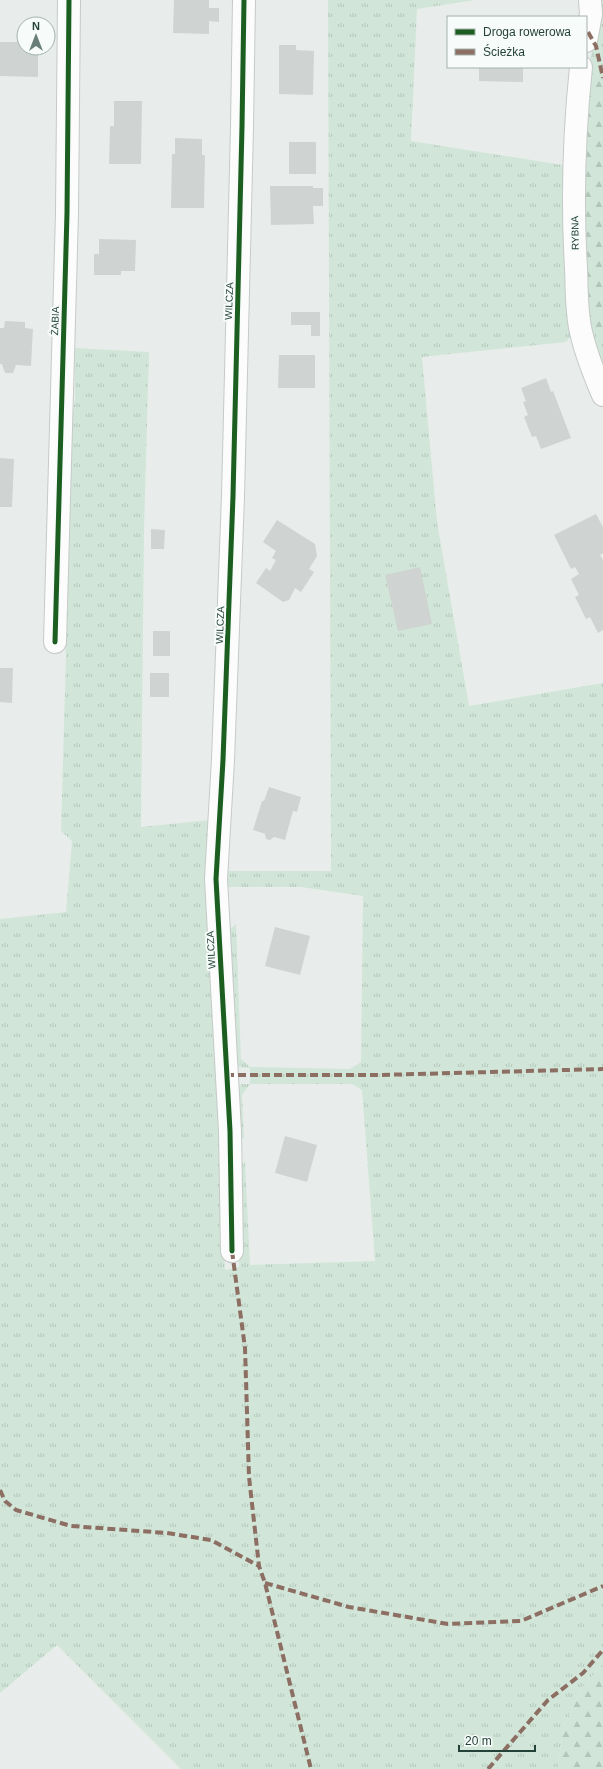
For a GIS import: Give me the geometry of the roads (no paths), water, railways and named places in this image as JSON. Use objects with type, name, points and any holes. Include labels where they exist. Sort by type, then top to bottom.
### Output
[{"type":"street","name":"ŻABIA","points":[[55,642],[67,214],[69,0]]},
{"type":"street","name":"WILCZA","points":[[232,1251],[230,1131],[216,879],[224,760],[233,503],[244,0]]},
{"type":"street","points":[[587,36],[591,14],[590,0]]},
{"type":"street","name":"RYBNA","points":[[581,68],[574,166],[574,236],[578,302],[581,331],[592,368],[603,395]]}]
